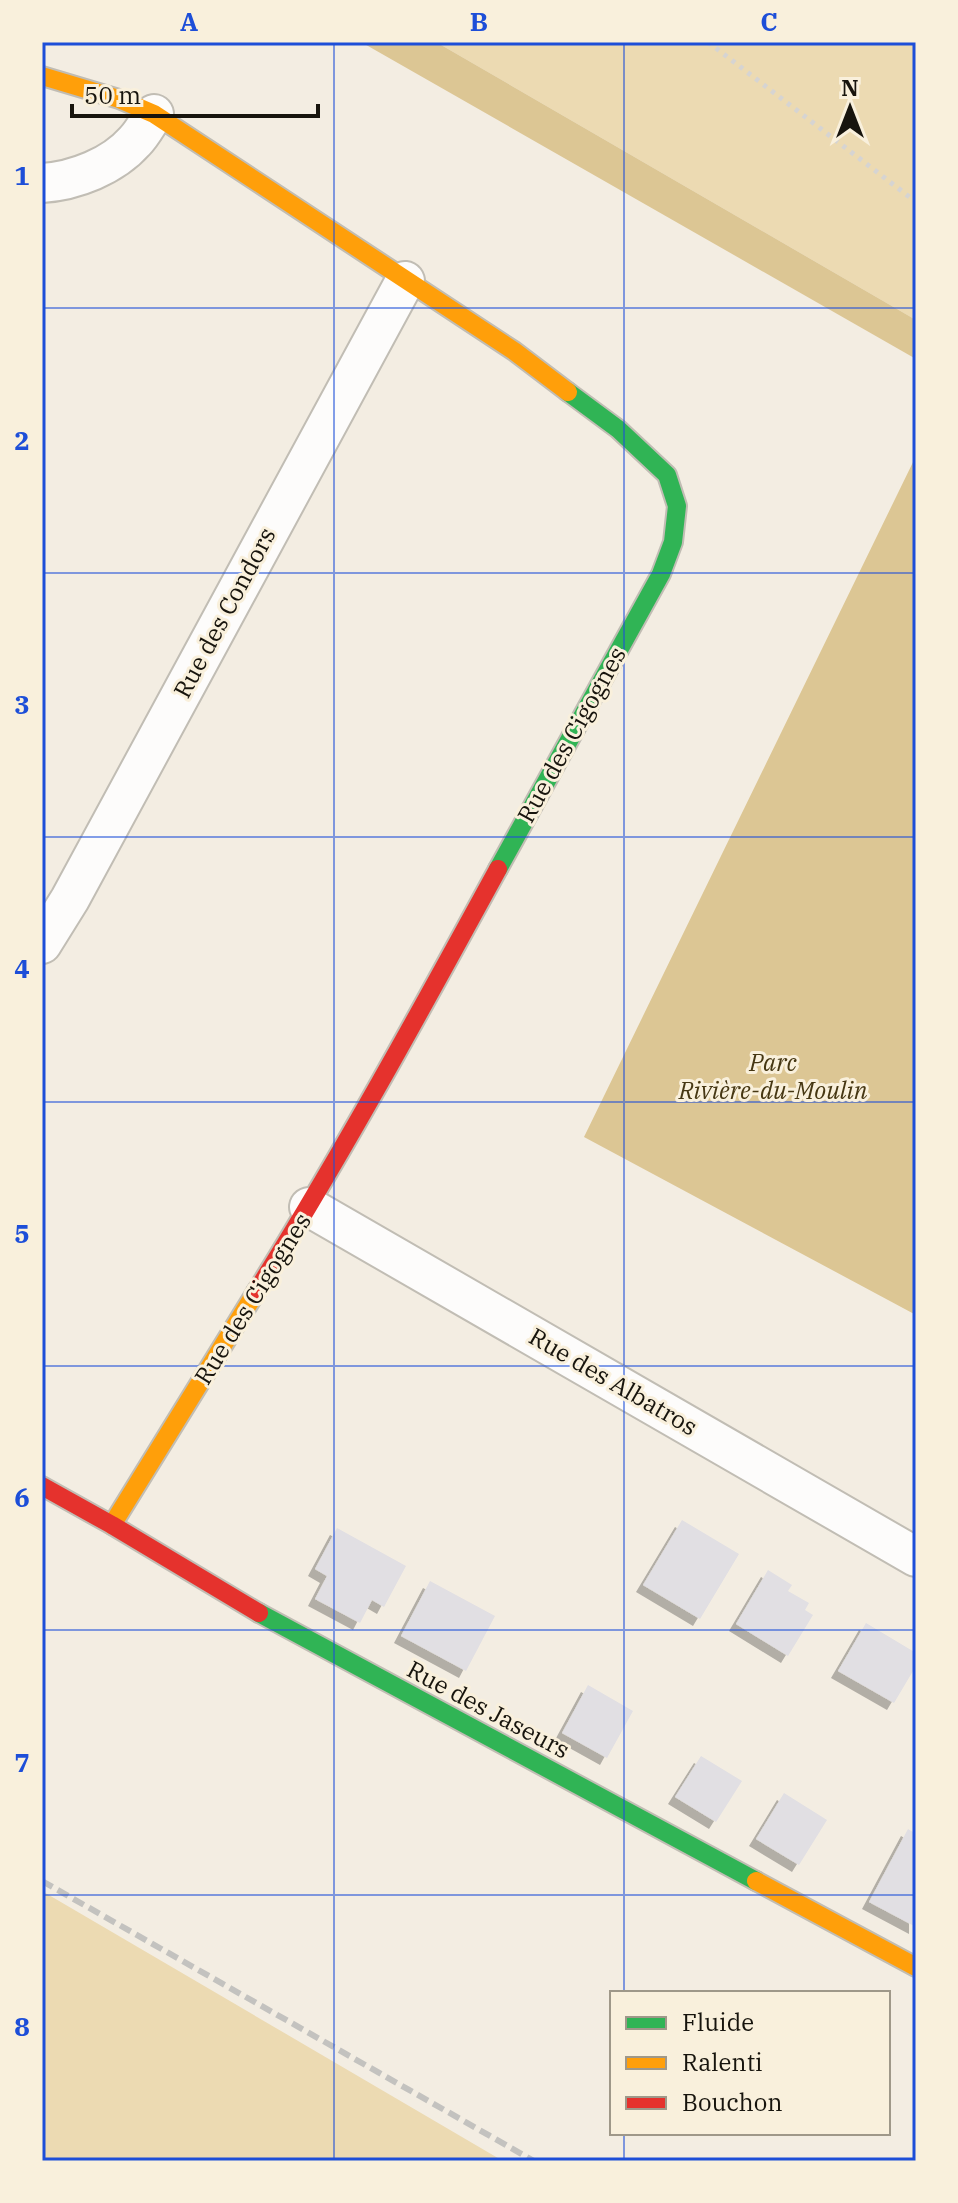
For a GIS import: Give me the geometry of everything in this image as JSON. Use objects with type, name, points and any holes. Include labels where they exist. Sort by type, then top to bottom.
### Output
[{"type":"street","name":"Rue des Cigognes","points":[[42,76],[119,99],[154,114],[514,351],[618,429],[667,475],[677,506],[673,542],[661,574],[386,1073],[309,1207],[112,1525]]},
{"type":"street","points":[[42,183],[59,182],[93,170],[118,155],[135,141],[154,114]]},
{"type":"street","name":"Rue des Condors","points":[[42,944],[70,899],[405,281]]},
{"type":"street","name":"Rue des Albatros","points":[[309,1207],[916,1557]]},
{"type":"street","name":"Rue des Jaseurs","points":[[42,1486],[234,1600],[916,1967]]},
{"type":"path","points":[[708,42],[916,202]]},
{"type":"shaded area","points":[[436,42],[916,42],[916,320]]},
{"type":"shaded area","points":[[42,1891],[503,2161],[42,2161]]},
{"type":"green space","points":[[361,42],[436,42],[916,320],[916,359]]},
{"type":"green space","name":"Parc Rivière-du-Moulin","points":[[916,456],[916,1315],[584,1137]]},
{"type":"building","points":[[682,1520],[739,1554],[700,1619],[643,1585]]},
{"type":"building","points":[[337,1528],[406,1566],[384,1607],[372,1600],[360,1623],[315,1599],[327,1576],[315,1569]]},
{"type":"building","points":[[768,1570],[792,1585],[788,1591],[809,1603],[805,1610],[813,1615],[788,1656],[736,1624]]},
{"type":"building","points":[[430,1581],[495,1616],[466,1671],[401,1636]]},
{"type":"building","points":[[866,1623],[916,1653],[916,1666],[894,1703],[838,1671]]},
{"type":"building","points":[[588,1685],[633,1711],[607,1758],[562,1733]]},
{"type":"building","points":[[701,1756],[742,1781],[716,1822],[675,1797]]},
{"type":"building","points":[[784,1793],[827,1820],[799,1865],[756,1839]]},
{"type":"building","points":[[908,1829],[916,1834],[916,1927],[869,1902]]},
{"type":"railway","points":[[42,1881],[534,2161]]},
{"type":"traffic: fast","points":[[498,869],[661,574],[673,542],[677,506],[667,475],[618,429],[568,392]]},
{"type":"traffic: fast","points":[[259,1613],[756,1881]]},
{"type":"traffic: slow","points":[[42,76],[119,99],[154,114],[514,351],[568,392]]},
{"type":"traffic: slow","points":[[112,1525],[256,1292]]},
{"type":"traffic: slow","points":[[756,1881],[916,1967]]},
{"type":"traffic: jam","points":[[256,1292],[350,1135],[498,869]]},
{"type":"traffic: jam","points":[[42,1486],[259,1613]]}]
